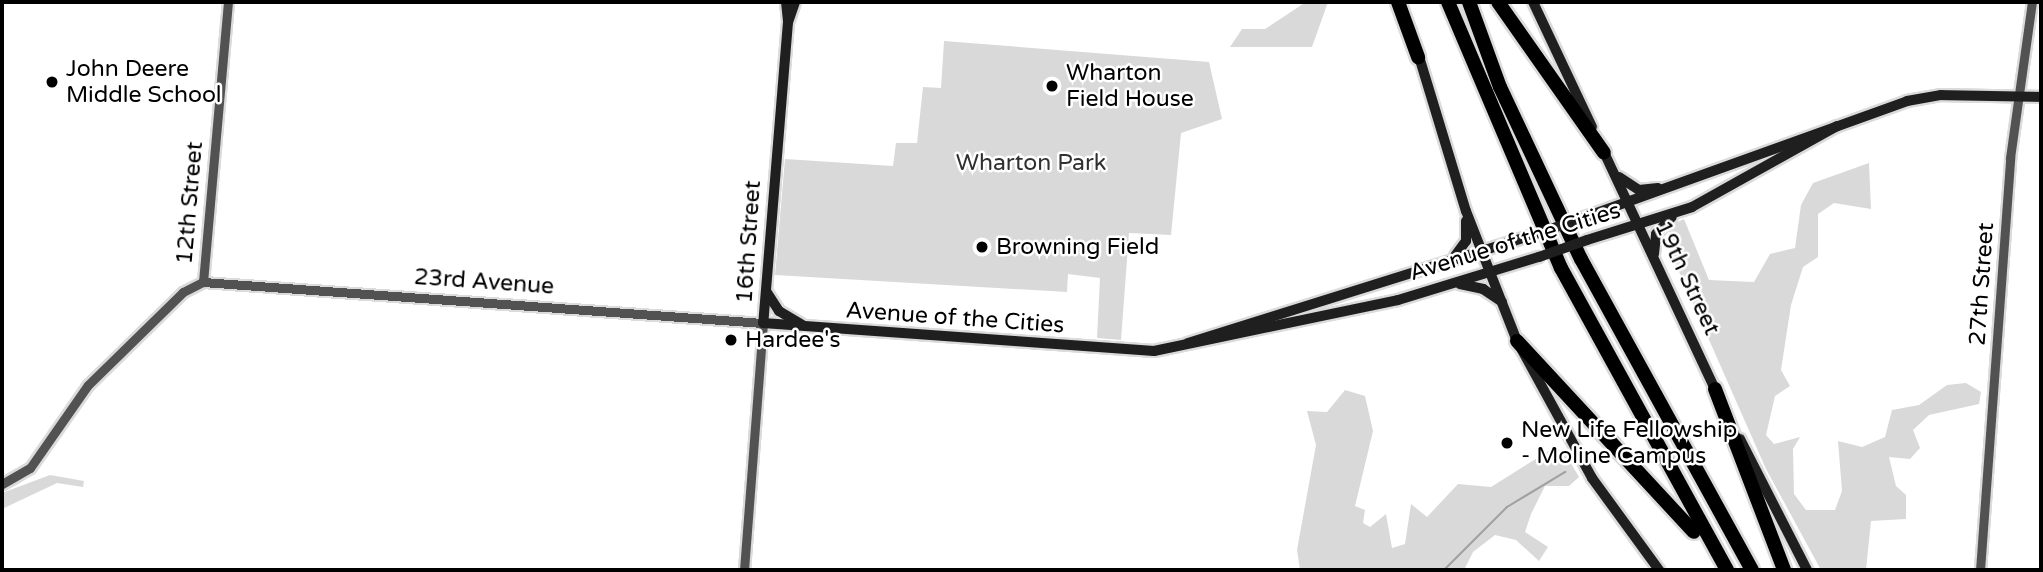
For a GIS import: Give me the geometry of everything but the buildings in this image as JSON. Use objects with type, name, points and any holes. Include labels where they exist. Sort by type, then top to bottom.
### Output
[{"type":"highway","points":[[1398,2],[1418,57]]},
{"type":"highway","points":[[1448,2],[1561,268],[1724,570]]},
{"type":"highway","points":[[1469,2],[1500,87],[1586,270],[1752,570]]},
{"type":"highway","points":[[1497,2],[1607,159]]},
{"type":"highway","points":[[1517,341],[1671,503],[1724,570]]},
{"type":"highway","points":[[1715,389],[1784,570]]},
{"type":"main road","points":[[786,2],[788,22]]},
{"type":"main road","name":"16th Street","points":[[763,323],[788,22],[795,2]]},
{"type":"main road","points":[[1405,2],[1418,57],[1465,211],[1483,250],[1517,341],[1592,478],[1658,570]]},
{"type":"main road","name":"19th Street","points":[[1533,2],[1715,389],[1807,570]]},
{"type":"main road","name":"Avenue of the Cities","points":[[1186,345],[1628,204],[1837,126],[1925,97],[2041,97]]},
{"type":"main road","name":"Avenue of the Cities","points":[[763,323],[1138,352],[1186,345],[1453,284],[1639,225],[1683,210],[1837,126]]},
{"type":"main road","points":[[1607,159],[1624,183],[1649,190],[1764,153]]},
{"type":"main road","points":[[1654,256],[1658,231],[1683,210]]},
{"type":"main road","points":[[1444,262],[1466,241],[1465,211]]},
{"type":"main road","points":[[1453,284],[1478,286],[1502,302]]},
{"type":"main road","points":[[766,290],[779,311],[807,328]]},
{"type":"street","name":"12th Street","points":[[203,282],[228,2]]},
{"type":"street","name":"27th Street","points":[[1980,570],[2010,158],[2032,2]]},
{"type":"street","name":"23rd Avenue","points":[[203,282],[763,323]]},
{"type":"street","points":[[2,484],[36,461],[88,385],[183,292],[203,282]]},
{"type":"street","name":"16th Street","points":[[744,570],[763,323]]},
{"type":"green space","points":[[1306,2],[1328,2],[1312,47],[1230,47],[1242,29],[1265,29]]},
{"type":"green space","name":"Wharton Park","points":[[944,41],[1209,62],[1222,119],[1181,133],[1171,235],[1129,233],[1121,340],[1097,338],[1100,278],[1068,274],[1067,292],[775,275],[785,159],[893,166],[896,143],[917,143],[923,87],[941,88]]},
{"type":"green space","points":[[1869,163],[1871,209],[1834,203],[1818,214],[1818,257],[1803,267],[1791,305],[1781,370],[1790,386],[1775,396],[1766,435],[1774,444],[1800,437],[1793,449],[1794,494],[1806,510],[1835,510],[1842,491],[1838,441],[1862,447],[1885,437],[1892,410],[1919,405],[1947,385],[1966,383],[1981,392],[1979,404],[1929,415],[1913,430],[1920,448],[1910,459],[1889,457],[1896,486],[1906,495],[1906,519],[1871,521],[1866,570],[1821,570],[1766,469],[1669,249],[1669,226],[1684,219],[1709,280],[1754,282],[1770,254],[1795,248],[1801,205],[1813,183]]},
{"type":"green space","points":[[1345,390],[1365,396],[1373,431],[1355,506],[1365,510],[1363,523],[1370,527],[1386,514],[1392,548],[1405,544],[1411,504],[1427,517],[1458,484],[1491,487],[1550,450],[1563,450],[1579,477],[1569,486],[1545,486],[1531,514],[1525,532],[1548,547],[1539,561],[1516,540],[1495,535],[1473,552],[1464,570],[1300,570],[1297,550],[1316,445],[1307,411],[1327,412]]},
{"type":"green space","points":[[50,475],[84,481],[83,487],[57,483],[2,509],[2,493]]},
{"type":"waterway","points":[[1444,570],[1507,507],[1565,472]]},
{"type":"place","name":"John Deere Middle School","points":[[52,82]]},
{"type":"place","name":"Wharton Field House","points":[[1052,86]]},
{"type":"place","name":"Browning Field","points":[[982,247]]},
{"type":"place","name":"Hardee's","points":[[731,340]]},
{"type":"place","name":"New Life Fellowship - Moline Campus","points":[[1507,443]]}]
